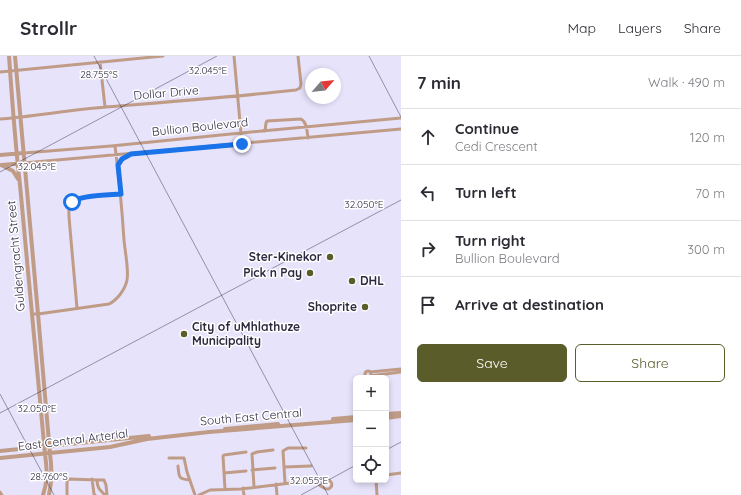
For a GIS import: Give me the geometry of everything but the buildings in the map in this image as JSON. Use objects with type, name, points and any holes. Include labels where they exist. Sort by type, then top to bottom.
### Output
[{"type":"street","name":"Guldengracht Street","points":[[9,56],[17,164],[47,466],[47,480],[43,495]]},
{"type":"street","name":"Guldengracht Street","points":[[15,56],[52,473],[49,495]]},
{"type":"street","points":[[0,72],[163,56]]},
{"type":"street","points":[[234,56],[242,144]]},
{"type":"street","name":"Dollar Drive","points":[[0,119],[105,107],[296,90],[301,87],[298,56]]},
{"type":"street","points":[[100,62],[105,107]]},
{"type":"street","name":"Bullion Boulevard","points":[[0,155],[115,146],[401,118]]},
{"type":"street","points":[[265,131],[266,122],[273,120],[301,119],[307,127],[308,138]]},
{"type":"street","name":"Bullion Boulevard","points":[[0,165],[401,129]]},
{"type":"street","points":[[32,314],[109,304],[117,298],[126,285],[127,274],[121,194],[115,146]]},
{"type":"street","points":[[118,165],[122,159],[131,154]]},
{"type":"street","points":[[0,165],[13,171],[17,176],[20,185]]},
{"type":"street","points":[[77,308],[68,210],[73,200],[77,198],[121,194]]},
{"type":"street","points":[[374,375],[401,370]]},
{"type":"street","points":[[389,414],[401,415]]},
{"type":"street","points":[[389,417],[401,415]]},
{"type":"street","name":"South East Central","points":[[147,438],[247,426],[353,417]]},
{"type":"street","name":"South East Central","points":[[147,438],[353,420]]},
{"type":"street","name":"East Central Arterial","points":[[0,451],[147,438]]},
{"type":"street","name":"East Central Arterial","points":[[0,458],[110,447],[147,438]]},
{"type":"street","points":[[285,483],[284,451],[288,448],[306,448]]},
{"type":"street","points":[[254,487],[252,453],[273,450]]},
{"type":"street","points":[[225,489],[223,455],[246,452]]},
{"type":"street","points":[[169,458],[184,458],[195,495]]},
{"type":"street","points":[[178,466],[180,478],[190,480]]},
{"type":"street","points":[[284,467],[310,466]]},
{"type":"street","points":[[252,470],[275,468]]},
{"type":"street","points":[[224,473],[246,471]]},
{"type":"street","points":[[389,474],[401,473]]},
{"type":"street","points":[[92,479],[94,495]]},
{"type":"street","points":[[67,495],[68,480],[92,479],[104,480],[106,485],[106,495]]},
{"type":"street","points":[[199,495],[210,490],[254,487],[285,483],[313,480],[326,479],[332,482],[332,485],[329,489],[325,489],[313,480]]},
{"type":"street","points":[[97,480],[99,489],[106,495]]},
{"type":"street","points":[[376,483],[377,495]]},
{"type":"street","points":[[276,484],[277,495]]},
{"type":"street","points":[[243,488],[244,495]]},
{"type":"place","name":"Ster-Kinekor","points":[[330,257]]},
{"type":"place","name":"Pick n Pay","points":[[310,273]]},
{"type":"place","name":"DHL","points":[[352,281]]},
{"type":"place","name":"Shoprite","points":[[365,307]]},
{"type":"place","name":"City of uMhlathuze Municipality","points":[[184,334]]},
{"type":"route","points":[[72,202],[77,198],[121,194],[118,165],[122,159],[131,154],[242,144]]}]
